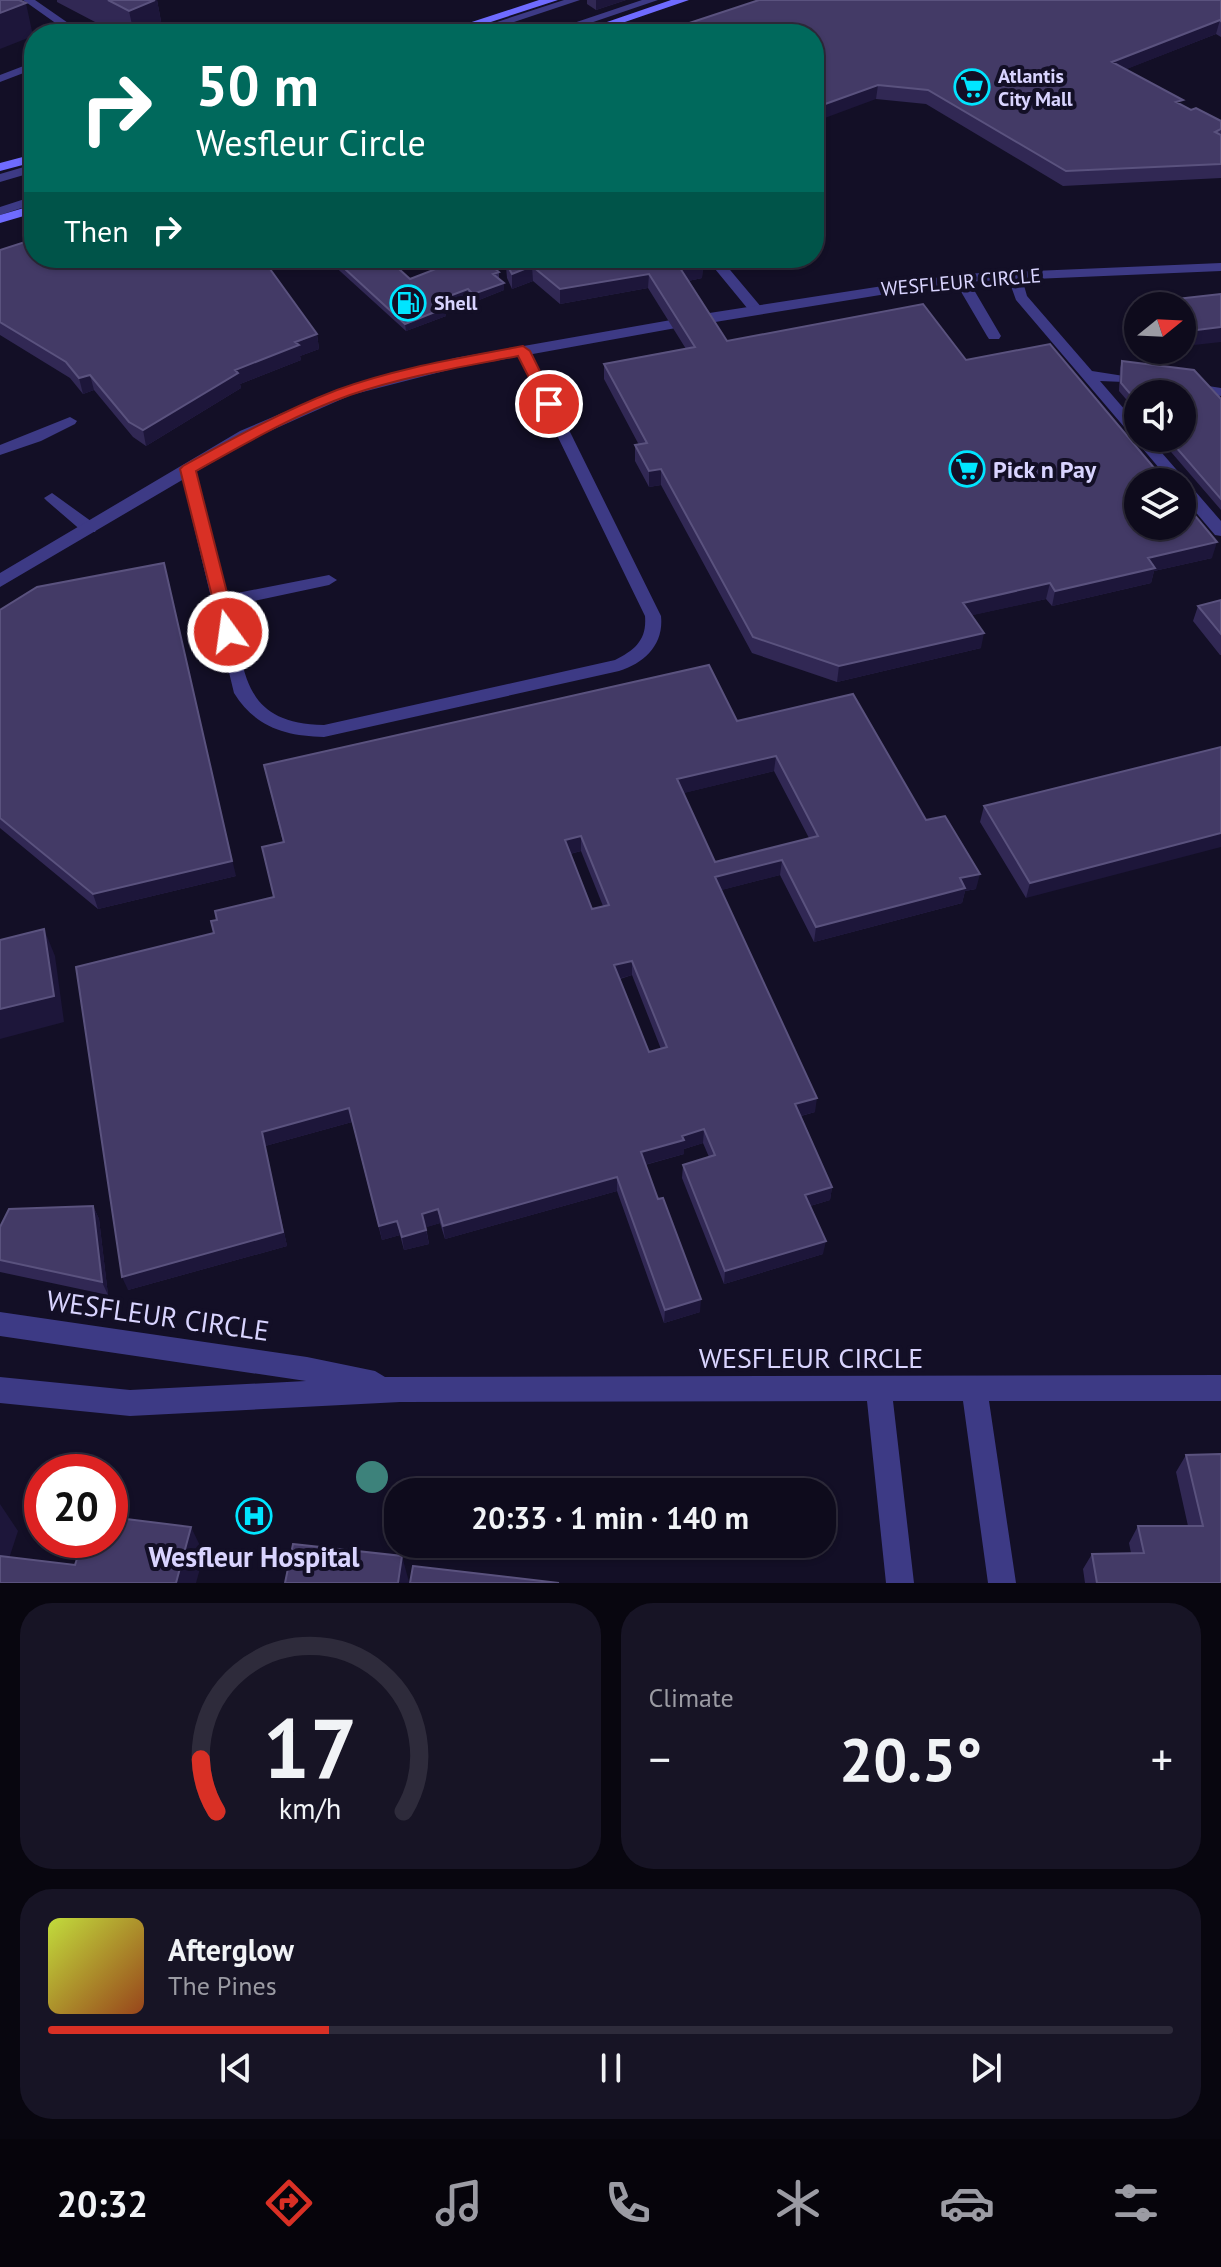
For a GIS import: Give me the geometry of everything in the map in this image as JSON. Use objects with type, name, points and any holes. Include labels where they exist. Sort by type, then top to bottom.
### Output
[{"type":"main road","points":[[474,24],[552,0]]},
{"type":"main road","points":[[609,24],[683,0]]},
{"type":"main road","points":[[0,167],[24,161]]},
{"type":"main road","points":[[0,219],[24,212]]},
{"type":"street","name":"WESFLEUR CIRCLE","points":[[703,319],[960,278],[1221,267]]},
{"type":"street","points":[[0,581],[260,428],[345,392],[418,371],[671,325]]},
{"type":"street","name":"WESFLEUR CIRCLE","points":[[0,1324],[307,1369],[400,1389]]},
{"type":"street","name":"WESFLEUR CIRCLE","points":[[0,1390],[130,1403],[400,1389],[1221,1388]]},
{"type":"street","points":[[879,1389],[900,1583]]},
{"type":"street","points":[[974,1389],[1002,1583]]},
{"type":"lane","points":[[28,0],[63,24]]},
{"type":"lane","points":[[498,24],[575,0]]},
{"type":"lane","points":[[578,24],[653,0]]},
{"type":"lane","points":[[0,79],[24,69]]},
{"type":"lane","points":[[0,178],[24,171]]},
{"type":"lane","points":[[0,211],[12,201],[24,200]]},
{"type":"lane","points":[[721,268],[757,311]]},
{"type":"lane","points":[[1014,275],[1021,297],[1124,417]]},
{"type":"lane","points":[[960,278],[994,336]]},
{"type":"lane","points":[[188,469],[243,693],[260,716],[292,729],[324,731],[619,665],[644,650],[653,637],[653,616],[523,351]]},
{"type":"lane","points":[[1088,375],[1119,379]]},
{"type":"lane","points":[[1202,389],[1221,392]]},
{"type":"lane","points":[[0,450],[36,438],[70,421]]},
{"type":"lane","points":[[1153,452],[1167,468]]},
{"type":"lane","points":[[52,498],[89,528]]},
{"type":"lane","points":[[1196,502],[1221,531]]},
{"type":"lane","points":[[221,602],[329,580]]},
{"type":"building","points":[[0,0],[19,0],[26,3],[0,13]]},
{"type":"building","points":[[108,0],[155,0],[129,11]]},
{"type":"building","name":"Atlantis City Mall","points":[[759,0],[1221,0],[1221,21],[1112,62],[1183,100],[1176,102],[1221,121],[1221,129],[1215,132],[1221,135],[1221,164],[1066,171],[928,90],[878,85],[824,104],[824,24],[686,24]]},
{"type":"building","points":[[24,242],[24,268],[269,268],[317,334],[295,342],[299,345],[235,370],[238,373],[143,430],[129,422],[90,375],[79,378],[66,362],[0,322],[0,250]]},
{"type":"building","points":[[344,268],[398,268],[410,279],[438,268],[494,268],[499,272],[493,274],[504,283],[473,294],[468,289],[436,301],[445,308],[405,324]]},
{"type":"building","points":[[509,268],[527,268],[512,274]]},
{"type":"building","points":[[534,268],[680,268],[727,341],[923,304],[966,360],[1050,344],[1124,432],[1124,452],[1141,452],[1154,468],[1124,468],[1124,540],[1196,540],[1196,517],[1217,542],[1148,558],[1155,568],[1055,591],[1050,583],[963,603],[984,633],[839,666],[753,637],[661,469],[649,471],[635,445],[647,443],[604,364],[695,347],[649,274],[560,289]]},
{"type":"building","points":[[1221,294],[1221,327],[1196,330],[1196,297]]},
{"type":"building","points":[[1122,361],[1124,364],[1194,370],[1221,399],[1221,499],[1180,452],[1196,452],[1196,380],[1124,380],[1124,387],[1121,383]]},
{"type":"building","points":[[164,563],[232,861],[93,894],[0,818],[0,610],[37,587]]},
{"type":"building","points":[[1221,600],[1221,634],[1198,606]]},
{"type":"building","points":[[709,665],[737,721],[853,694],[926,820],[945,816],[980,874],[960,878],[965,888],[816,927],[782,860],[715,877],[817,1098],[795,1104],[832,1187],[805,1195],[826,1241],[725,1271],[683,1165],[715,1155],[704,1129],[682,1136],[684,1140],[641,1152],[658,1199],[663,1198],[701,1299],[665,1310],[617,1177],[443,1226],[438,1209],[422,1214],[426,1230],[402,1237],[397,1221],[379,1226],[349,1108],[262,1132],[283,1232],[122,1277],[76,967],[214,933],[211,921],[217,920],[215,911],[274,897],[262,847],[284,842],[264,765]],"holes":[[[776,756],[818,836],[715,862],[677,779]],[[581,836],[609,905],[592,909],[565,840]],[[632,961],[667,1047],[649,1052],[614,965]]]},
{"type":"building","points":[[1221,747],[1221,833],[1030,883],[984,806]]},
{"type":"building","points":[[44,929],[54,996],[0,1009],[0,940]]},
{"type":"building","points":[[93,1206],[102,1282],[0,1260],[0,1227],[9,1209]]},
{"type":"building","points":[[1221,1454],[1221,1583],[1097,1583],[1092,1554],[1144,1553],[1138,1526],[1203,1526],[1186,1455]]},
{"type":"building","points":[[128,1519],[191,1527],[176,1583],[0,1583],[0,1556],[75,1565],[77,1558],[128,1558]]},
{"type":"building","points":[[293,1544],[402,1558],[398,1583],[285,1583]]},
{"type":"building","points":[[413,1566],[559,1583],[410,1583]]},
{"type":"place","name":"Atlantis City Mall","points":[[972,87]]},
{"type":"place","name":"Shell","points":[[408,303]]},
{"type":"place","name":"Pick n Pay","points":[[967,469]]},
{"type":"place","name":"Wesfleur Hospital","points":[[254,1516]]},
{"type":"route","points":[[228,632],[188,469],[274,421],[345,392],[418,371],[523,351],[549,404]]}]
